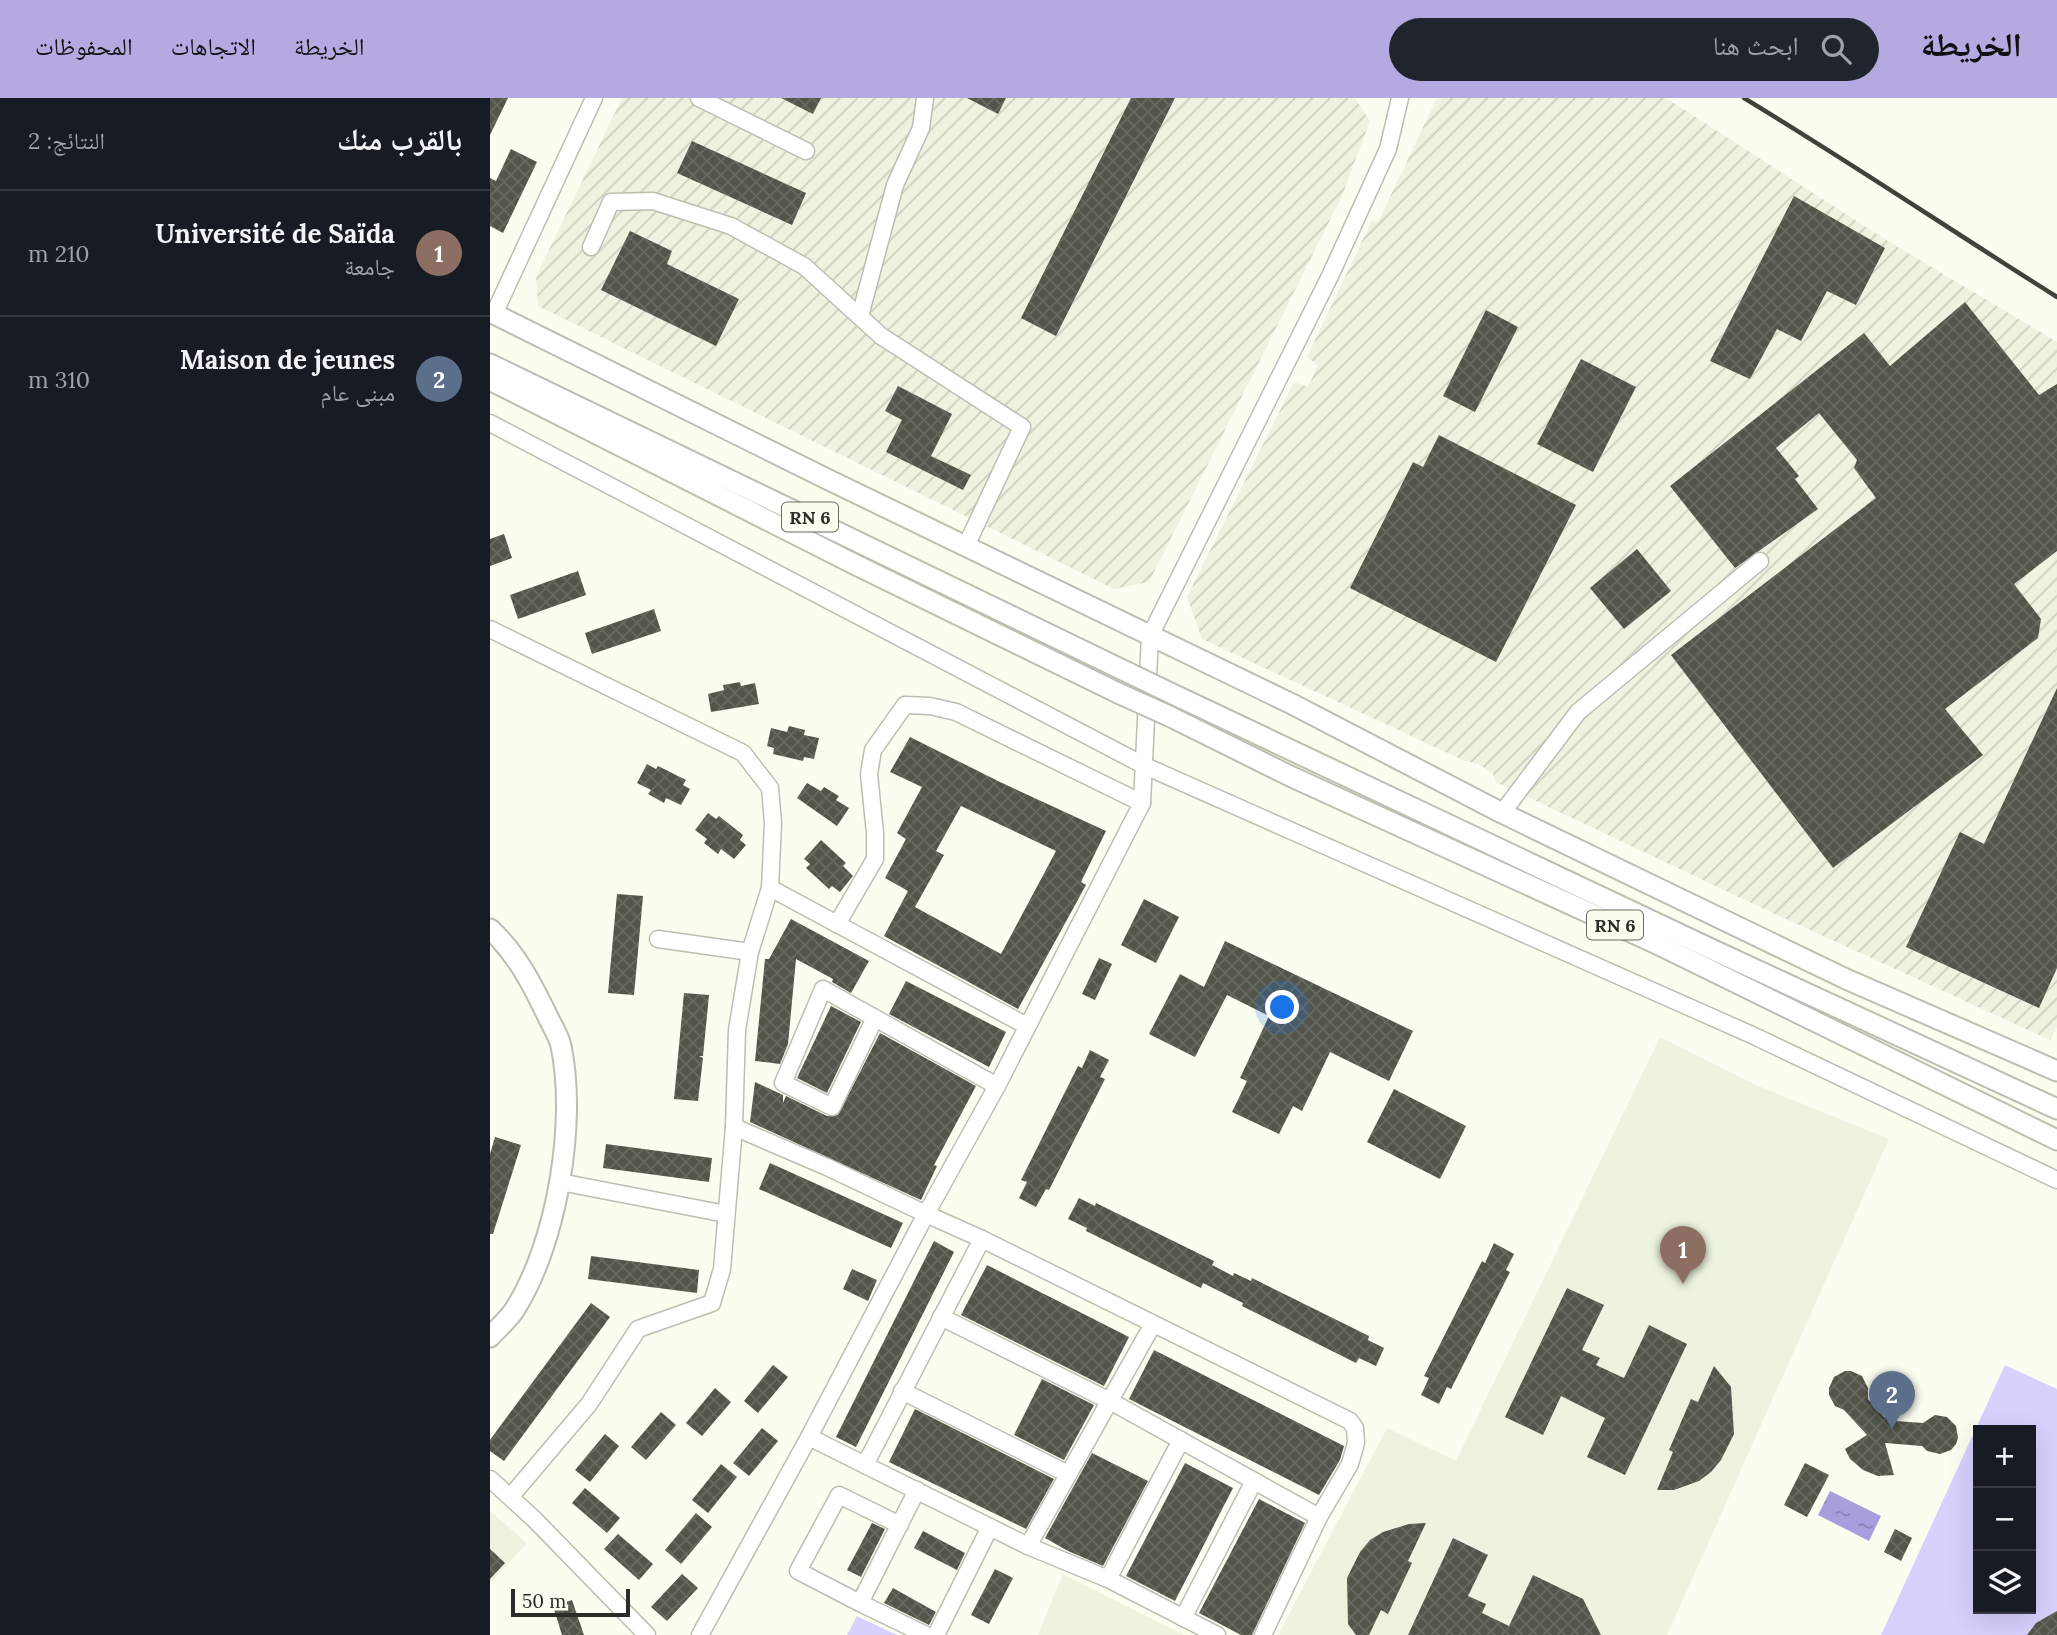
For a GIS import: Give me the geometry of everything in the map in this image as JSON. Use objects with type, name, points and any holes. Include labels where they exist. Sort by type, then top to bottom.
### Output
[{"type":"main road","points":[[492,313],[1292,704],[1503,813],[1846,979],[2057,1071]]},
{"type":"main road","name":"RN 6","points":[[490,352],[705,466]]},
{"type":"main road","name":"RN 6","points":[[490,364],[1181,698],[2057,1109]]},
{"type":"main road","name":"RN 6","points":[[490,380],[1118,693],[1290,776],[1655,943],[2057,1140]]},
{"type":"main road","name":"RN 6","points":[[490,390],[571,430],[702,487]]},
{"type":"main road","points":[[490,929],[502,939],[527,972],[561,1044],[568,1100],[560,1182],[542,1253],[515,1311],[492,1332]]},
{"type":"street","points":[[492,313],[594,98]]},
{"type":"street","points":[[699,98],[806,151]]},
{"type":"street","points":[[860,316],[895,185],[921,128],[925,98]]},
{"type":"street","points":[[700,1635],[996,1086],[1142,803],[1146,766],[1144,734],[1150,636],[1330,276],[1388,149],[1400,98]]},
{"type":"street","points":[[591,247],[611,202],[653,201],[731,226],[804,266],[881,336],[1022,426],[966,547]]},
{"type":"street","points":[[490,423],[1146,766],[1752,1035],[2057,1180]]},
{"type":"street","points":[[1503,813],[1578,712],[1760,561]]},
{"type":"street","points":[[490,629],[743,753],[770,788],[773,823],[770,888],[750,952],[737,1030],[734,1127],[722,1269],[712,1303],[638,1329],[589,1404],[511,1496]]},
{"type":"street","points":[[836,924],[875,859],[869,774],[873,750],[905,705],[930,706],[956,712],[1142,803]]},
{"type":"street","points":[[770,888],[1027,1026]]},
{"type":"street","points":[[658,939],[750,952]]},
{"type":"street","points":[[875,1018],[832,1107],[783,1083],[823,989],[875,1018],[996,1086]]},
{"type":"street","points":[[734,1127],[982,1239],[1350,1421],[1355,1429],[1356,1443],[1350,1464],[1320,1517],[1263,1635]]},
{"type":"street","points":[[560,1182],[726,1214]]},
{"type":"street","points":[[864,1465],[982,1239]]},
{"type":"street","points":[[941,1317],[1110,1401],[1320,1517]]},
{"type":"street","points":[[1028,1546],[1153,1324]]},
{"type":"street","points":[[902,1391],[1068,1474]]},
{"type":"street","points":[[809,1437],[1028,1546],[1108,1579],[1217,1635]]},
{"type":"street","points":[[1108,1579],[1181,1440]]},
{"type":"street","points":[[490,1479],[511,1496],[647,1635]]},
{"type":"street","points":[[1183,1618],[1254,1481]]},
{"type":"street","points":[[860,1603],[917,1490]]},
{"type":"street","points":[[900,1525],[839,1495],[798,1571],[926,1635]]},
{"type":"street","points":[[936,1635],[990,1527]]},
{"type":"shaded area","points":[[622,98],[1355,98],[1370,121],[1342,196],[1149,582],[1114,589],[538,306],[536,277]]},
{"type":"shaded area","points":[[1437,98],[1666,98],[1888,241],[2057,342],[2057,1027],[2050,1040],[1496,782],[1493,774],[1477,763],[1465,761],[1202,639],[1187,597],[1294,382],[1308,387],[1318,365],[1307,357],[1372,220],[1378,222]]},
{"type":"shaded area","points":[[1660,1037],[1756,1085],[1889,1139],[1667,1635],[1278,1635],[1387,1428],[1456,1461]]},
{"type":"shaded area","points":[[2005,1365],[2057,1389],[2057,1635],[1881,1635],[1973,1435],[1973,1614],[2036,1614],[2036,1425],[1977,1425]]},
{"type":"shaded area","points":[[490,1511],[527,1543],[490,1583]]},
{"type":"shaded area","points":[[1063,1574],[1184,1635],[1038,1635]]},
{"type":"shaded area","points":[[857,1616],[897,1635],[847,1635]]},
{"type":"water","points":[[1830,1491],[1881,1516],[1869,1541],[1818,1515]]},
{"type":"building","points":[[490,98],[508,98],[490,135]]},
{"type":"building","points":[[781,98],[821,98],[813,114]]},
{"type":"building","points":[[967,98],[1006,98],[998,114]]},
{"type":"building","points":[[1131,98],[1175,98],[1056,336],[1021,318]]},
{"type":"building","points":[[692,141],[806,193],[792,225],[677,173]]},
{"type":"building","points":[[511,149],[537,162],[503,233],[490,226],[490,178],[496,181]]},
{"type":"building","points":[[1794,196],[1885,248],[1856,305],[1827,291],[1801,341],[1777,329],[1750,379],[1710,361]]},
{"type":"building","points":[[630,231],[672,251],[667,264],[739,299],[716,346],[601,290]]},
{"type":"building","points":[[1965,302],[2039,395],[2057,384],[2057,551],[2014,584],[2041,619],[2038,638],[1945,709],[1983,755],[1833,868],[1671,655],[1876,498],[1854,468],[1857,460],[1819,413],[1776,448],[1799,476],[1795,479],[1818,509],[1735,568],[1670,486],[1864,333],[1890,366]]},
{"type":"building","points":[[1486,310],[1518,327],[1475,412],[1443,396]]},
{"type":"building","points":[[1581,359],[1636,387],[1593,472],[1537,444]]},
{"type":"building","points":[[898,386],[952,414],[931,456],[971,475],[963,490],[886,452],[902,420],[885,411]]},
{"type":"building","points":[[1439,435],[1576,505],[1496,662],[1350,588],[1413,462],[1423,467]]},
{"type":"building","points":[[504,534],[512,558],[490,566],[490,539]]},
{"type":"building","points":[[1637,549],[1671,591],[1624,629],[1590,588]]},
{"type":"building","points":[[578,571],[586,595],[518,619],[510,595]]},
{"type":"building","points":[[654,609],[661,631],[592,654],[585,633]]},
{"type":"building","points":[[740,682],[741,686],[755,683],[759,704],[711,712],[708,694],[724,690],[723,685]]},
{"type":"building","points":[[2057,688],[2057,968],[2039,1008],[1906,947],[1960,832],[1984,844]]},
{"type":"building","points":[[789,726],[805,730],[804,735],[819,738],[814,759],[804,757],[803,761],[773,754],[774,748],[767,746],[771,728],[787,732]]},
{"type":"building","points":[[910,737],[1106,831],[1081,882],[1086,885],[1018,1009],[884,936],[908,891],[885,878],[906,839],[897,833],[922,787],[890,772]],"holes":[[[961,806],[1056,851],[1001,954],[915,907],[944,855],[936,851]]]},
{"type":"building","points":[[647,764],[656,769],[658,766],[686,780],[683,785],[690,789],[681,805],[666,798],[664,803],[648,794],[651,790],[637,783]]},
{"type":"building","points":[[807,783],[821,791],[824,787],[839,796],[836,800],[849,808],[837,826],[797,798]]},
{"type":"building","points":[[708,813],[716,819],[719,816],[743,835],[740,840],[746,845],[734,859],[721,849],[718,854],[704,843],[707,839],[695,830]]},
{"type":"building","points":[[821,840],[846,863],[843,866],[853,876],[840,892],[832,886],[829,889],[806,868],[810,864],[804,859]]},
{"type":"building","points":[[617,894],[643,896],[634,995],[608,993]]},
{"type":"building","points":[[1144,899],[1179,917],[1156,963],[1121,945]]},
{"type":"building","points":[[791,919],[869,961],[851,993],[832,982],[833,979],[796,959],[788,1044],[780,1064],[755,1061],[765,959],[769,959]]},
{"type":"building","points":[[1225,941],[1413,1031],[1389,1081],[1330,1052],[1302,1111],[1293,1106],[1279,1134],[1232,1112],[1247,1081],[1240,1078],[1269,1016],[1227,995],[1195,1057],[1149,1034],[1180,974],[1204,987]]},
{"type":"building","points":[[1099,958],[1112,964],[1095,1000],[1082,994]]},
{"type":"building","points":[[906,981],[1006,1032],[989,1067],[889,1014]]},
{"type":"building","points":[[684,993],[709,995],[703,1056],[699,1056],[703,1058],[698,1101],[674,1099]]},
{"type":"building","points":[[831,1006],[861,1022],[827,1093],[797,1078]]},
{"type":"building","points":[[880,1033],[976,1086],[934,1165],[937,1166],[921,1200],[750,1122],[755,1082],[783,1095],[783,1103],[786,1096],[827,1116],[838,1115]]},
{"type":"building","points":[[1090,1050],[1109,1060],[1100,1077],[1105,1079],[1049,1190],[1046,1189],[1036,1207],[1019,1198],[1027,1182],[1021,1180],[1078,1066],[1082,1068]]},
{"type":"building","points":[[1394,1089],[1466,1126],[1440,1179],[1367,1142]]},
{"type":"building","points":[[495,1137],[521,1145],[493,1234],[490,1234],[490,1154]]},
{"type":"building","points":[[606,1144],[712,1158],[709,1182],[603,1168]]},
{"type":"building","points":[[770,1163],[903,1223],[891,1248],[759,1189]]},
{"type":"building","points":[[1079,1198],[1095,1206],[1096,1203],[1214,1261],[1212,1265],[1233,1276],[1234,1273],[1251,1281],[1252,1278],[1369,1336],[1368,1340],[1384,1348],[1376,1366],[1359,1358],[1356,1363],[1242,1306],[1243,1303],[1203,1283],[1201,1288],[1086,1231],[1087,1228],[1068,1219]]},
{"type":"building","points":[[934,1241],[954,1252],[856,1447],[836,1437]]},
{"type":"building","points":[[1494,1243],[1514,1254],[1506,1270],[1510,1272],[1451,1389],[1447,1387],[1439,1404],[1421,1395],[1429,1378],[1424,1376],[1482,1261],[1485,1263]]},
{"type":"building","points":[[591,1256],[699,1270],[697,1293],[588,1279]]},
{"type":"building","points":[[987,1265],[1129,1337],[1104,1386],[961,1315]]},
{"type":"building","points":[[852,1269],[877,1280],[868,1301],[843,1289]]},
{"type":"building","points":[[1567,1288],[1604,1305],[1582,1350],[1600,1358],[1596,1365],[1624,1378],[1649,1325],[1687,1344],[1625,1475],[1587,1457],[1605,1418],[1561,1396],[1543,1435],[1505,1417]]},
{"type":"building","points":[[591,1303],[610,1317],[504,1461],[490,1451],[490,1440]]},
{"type":"building","points":[[1154,1350],[1344,1446],[1340,1460],[1319,1495],[1129,1399]]},
{"type":"building","points":[[773,1365],[788,1377],[758,1413],[744,1401]]},
{"type":"building","points":[[1714,1366],[1731,1387],[1734,1434],[1721,1460],[1699,1481],[1674,1490],[1657,1490],[1673,1452],[1669,1450],[1691,1399],[1698,1402]]},
{"type":"building","points":[[1845,1371],[1862,1376],[1868,1388],[1868,1399],[1884,1417],[1896,1421],[1923,1423],[1935,1415],[1947,1417],[1956,1426],[1956,1444],[1951,1450],[1940,1454],[1927,1451],[1922,1446],[1885,1443],[1894,1475],[1878,1476],[1863,1470],[1850,1459],[1845,1449],[1867,1435],[1844,1410],[1835,1406],[1829,1395],[1834,1377]]},
{"type":"building","points":[[1042,1379],[1094,1405],[1064,1460],[1014,1435]]},
{"type":"building","points":[[715,1388],[731,1402],[702,1436],[686,1423]]},
{"type":"building","points":[[915,1409],[1054,1479],[1026,1529],[889,1462]]},
{"type":"building","points":[[661,1412],[676,1425],[646,1460],[631,1447]]},
{"type":"building","points":[[762,1428],[778,1441],[749,1476],[733,1463]]},
{"type":"building","points":[[605,1434],[619,1446],[590,1482],[575,1470]]},
{"type":"building","points":[[1092,1453],[1148,1481],[1103,1566],[1045,1538]]},
{"type":"building","points":[[1185,1463],[1233,1488],[1175,1601],[1126,1576]]},
{"type":"building","points":[[1805,1463],[1829,1475],[1807,1517],[1784,1505]]},
{"type":"building","points":[[721,1464],[737,1477],[708,1513],[692,1500]]},
{"type":"building","points":[[585,1488],[620,1518],[607,1533],[572,1503]]},
{"type":"building","points":[[1259,1499],[1305,1523],[1252,1635],[1241,1635],[1199,1613]]},
{"type":"building","points":[[696,1513],[712,1527],[681,1564],[665,1550]]},
{"type":"building","points":[[872,1523],[885,1529],[861,1577],[847,1570]]},
{"type":"building","points":[[1426,1523],[1408,1561],[1412,1563],[1388,1614],[1381,1610],[1369,1635],[1356,1635],[1348,1624],[1347,1578],[1360,1552],[1370,1540],[1383,1532],[1409,1524]]},
{"type":"building","points":[[1895,1529],[1912,1538],[1901,1561],[1884,1552]]},
{"type":"building","points":[[923,1531],[965,1553],[957,1570],[914,1548]]},
{"type":"building","points":[[618,1534],[653,1564],[639,1580],[604,1549]]},
{"type":"building","points":[[1453,1538],[1488,1555],[1468,1596],[1486,1604],[1482,1613],[1509,1626],[1533,1575],[1583,1599],[1601,1635],[1408,1635]]},
{"type":"building","points":[[490,1549],[505,1563],[490,1579]]},
{"type":"building","points":[[995,1569],[1013,1578],[989,1624],[971,1615]]},
{"type":"building","points":[[682,1574],[698,1588],[667,1621],[651,1607]]},
{"type":"building","points":[[893,1588],[936,1612],[929,1625],[884,1603]]},
{"type":"building","points":[[572,1600],[584,1635],[562,1635],[553,1606]]},
{"type":"building","points":[[2057,1611],[2057,1635],[2027,1635],[2036,1623]]},
{"type":"railway","points":[[1744,98],[2057,297]]},
{"type":"place","name":"Université de Saïda","points":[[1683,1284]]},
{"type":"place","name":"Maison de jeunes","points":[[1892,1429]]}]
